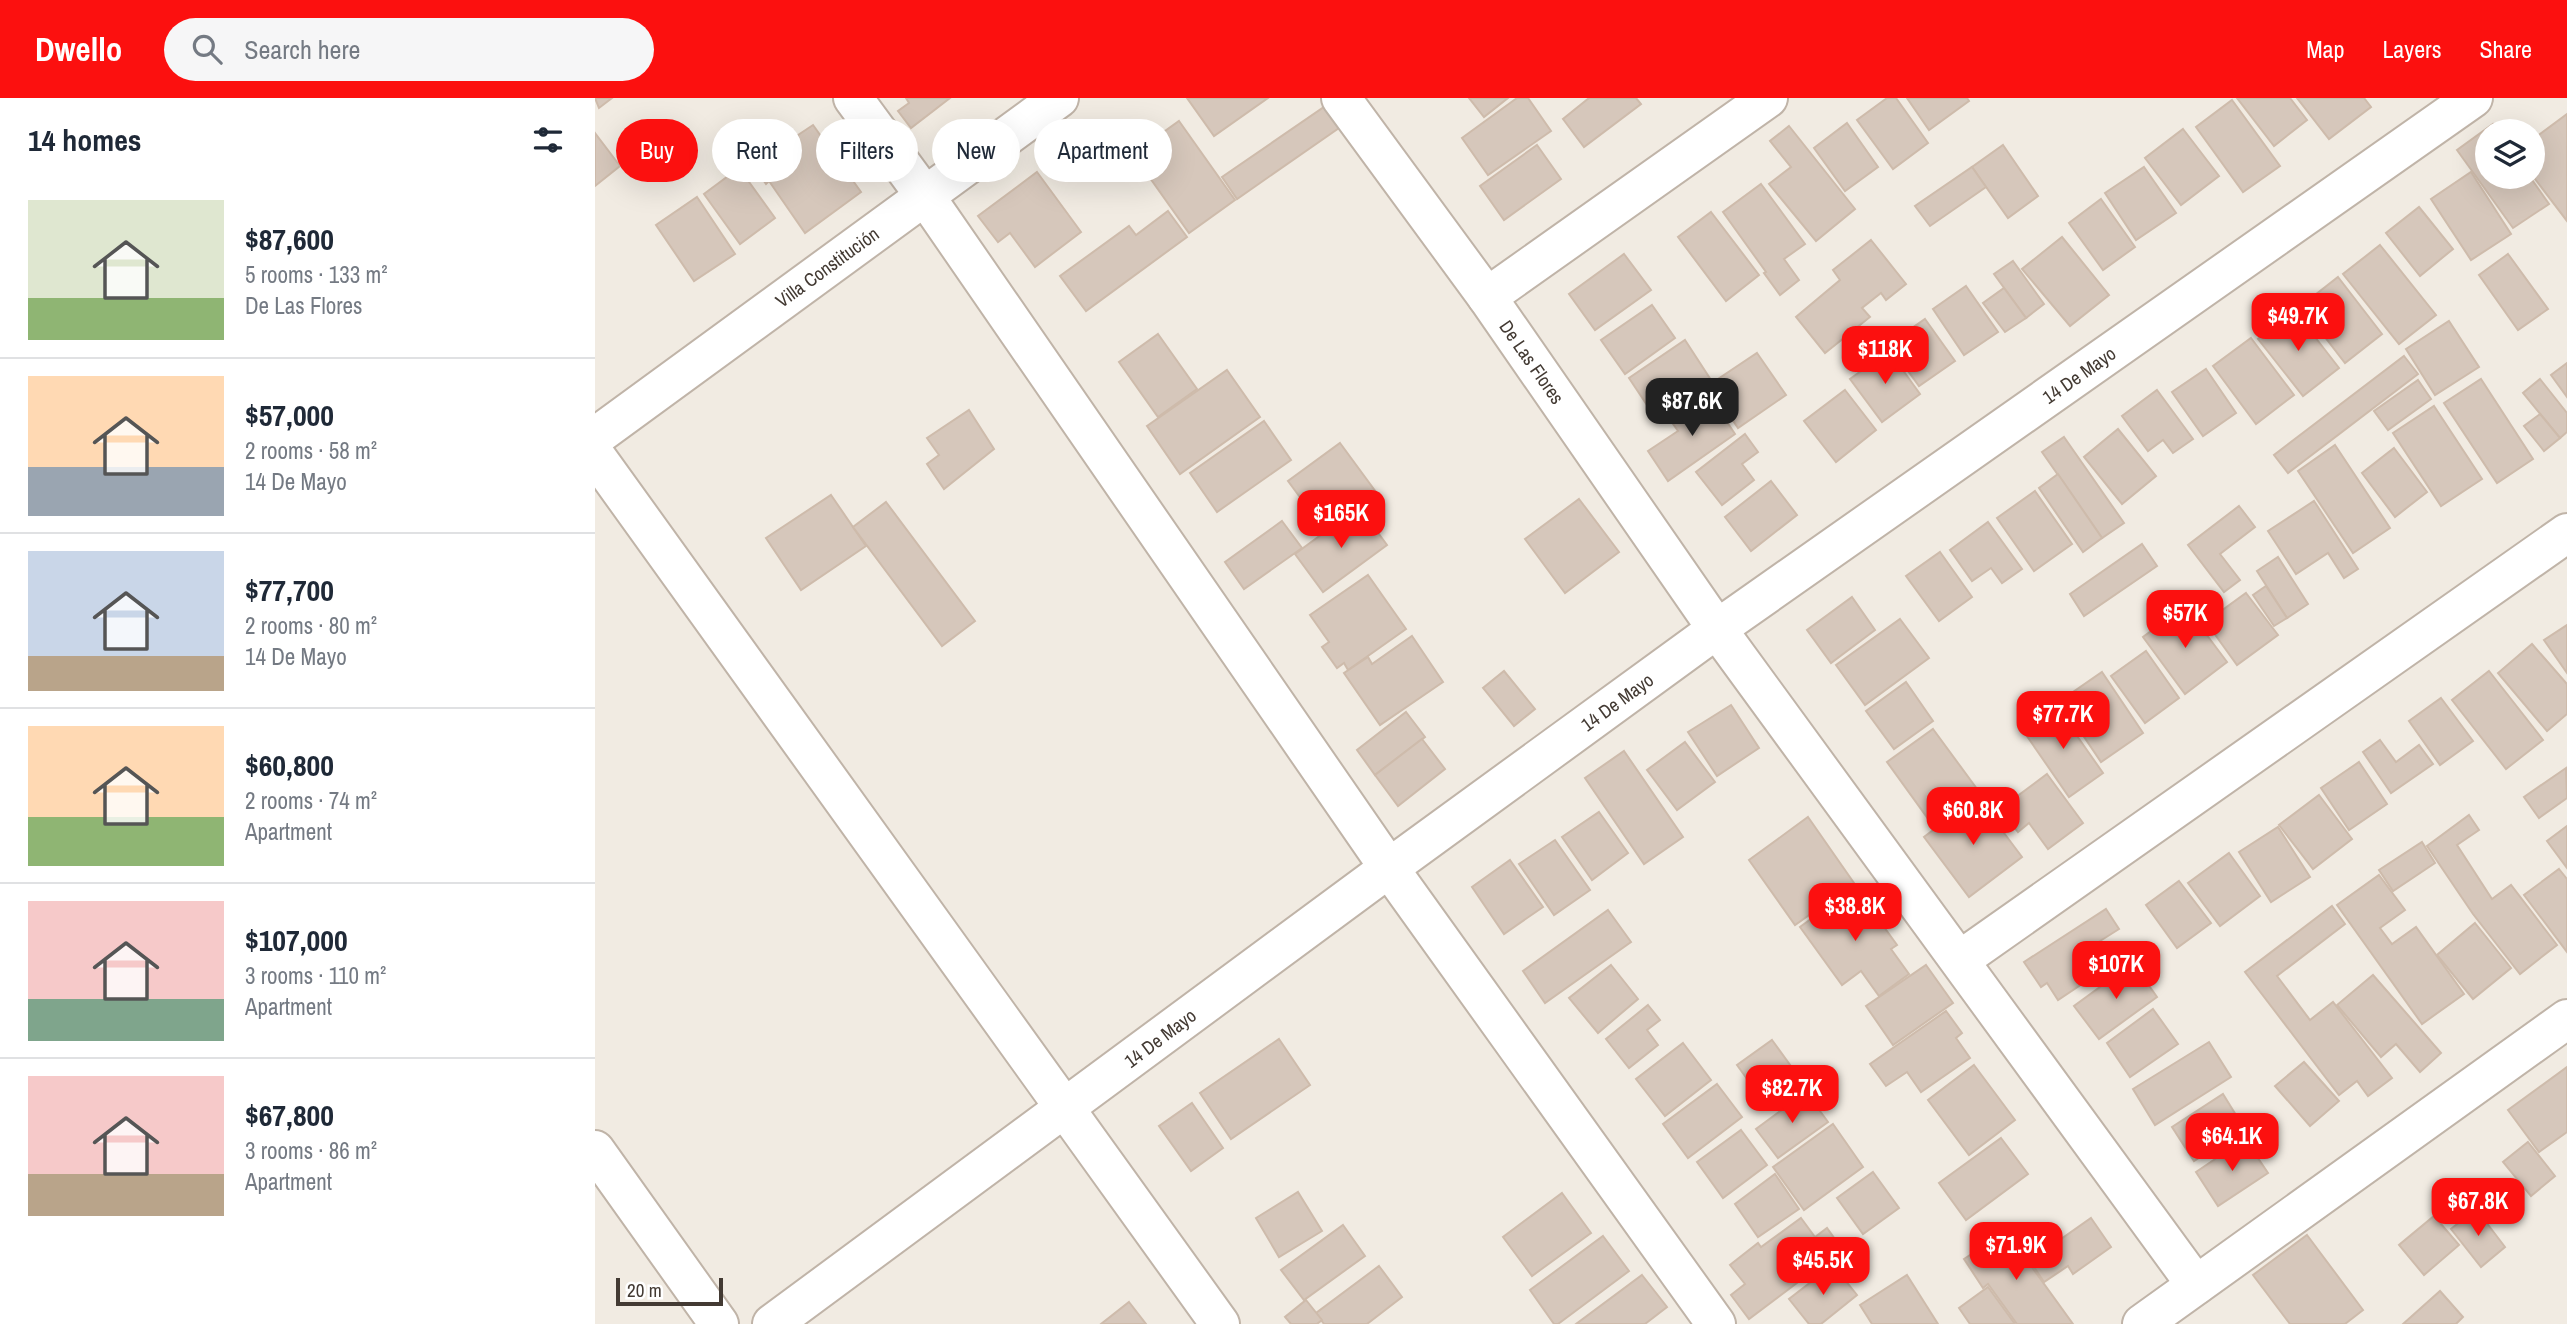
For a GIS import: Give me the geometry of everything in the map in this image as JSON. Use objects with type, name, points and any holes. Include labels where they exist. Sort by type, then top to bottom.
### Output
[{"type":"street","points":[[853,98],[925,196],[1389,868],[1716,1324]]},
{"type":"street","name":"Villa Constitución","points":[[595,437],[1059,98]]},
{"type":"street","name":"De Las Flores","points":[[1341,98],[1487,297],[1717,629],[2196,1285]]},
{"type":"street","points":[[1487,297],[1768,98]]},
{"type":"street","name":"14 De Mayo","points":[[772,1324],[1717,629],[2473,98]]},
{"type":"street","points":[[595,455],[1220,1324]]},
{"type":"street","points":[[1960,960],[2567,533]]},
{"type":"street","points":[[2142,1324],[2567,1019]]},
{"type":"street","points":[[595,1150],[719,1324]]},
{"type":"building","points":[[595,98],[612,98],[599,108]]},
{"type":"building","points":[[906,98],[950,98],[918,123],[918,119],[904,119],[898,111],[909,103]]},
{"type":"building","points":[[1187,98],[1268,98],[1214,136]]},
{"type":"building","points":[[1469,98],[1508,98],[1484,117]]},
{"type":"building","points":[[1517,98],[1528,98],[1551,131],[1488,175],[1462,138]]},
{"type":"building","points":[[1589,98],[1636,98],[1641,104],[1584,147],[1563,119]]},
{"type":"building","points":[[1887,98],[1896,98],[1928,143],[1893,169],[1857,120]]},
{"type":"building","points":[[1907,98],[1967,98],[1969,101],[1929,130]]},
{"type":"building","points":[[2237,98],[2290,98],[2307,120],[2274,146]]},
{"type":"building","points":[[2297,98],[2364,98],[2371,107],[2329,139]]},
{"type":"building","points":[[2232,100],[2280,166],[2243,192],[2196,127]]},
{"type":"building","points":[[1324,107],[1339,128],[1237,199],[1222,177]]},
{"type":"building","points":[[2567,114],[2567,221],[2543,189],[2545,189],[2545,130]]},
{"type":"building","points":[[1179,121],[1235,200],[1189,233],[1153,182],[1172,182],[1172,126]]},
{"type":"building","points":[[1847,123],[1878,167],[1845,191],[1814,148]]},
{"type":"building","points":[[813,125],[816,129],[816,182],[854,182],[861,192],[805,233],[770,182],[802,182],[802,132]]},
{"type":"building","points":[[1789,126],[1855,209],[1816,241],[1769,184],[1791,167],[1770,141]]},
{"type":"building","points":[[2183,129],[2219,176],[2181,205],[2145,158]]},
{"type":"building","points":[[595,133],[616,161],[616,169],[595,186]]},
{"type":"building","points":[[2475,137],[2475,175],[2457,150]]},
{"type":"building","points":[[1537,145],[1561,179],[1504,220],[1480,186]]},
{"type":"building","points":[[2003,145],[2038,196],[2008,218],[1972,167]]},
{"type":"building","points":[[1972,167],[1986,187],[1930,226],[1915,206]]},
{"type":"building","points":[[2144,167],[2176,213],[2136,240],[2105,193]]},
{"type":"building","points":[[2471,172],[2475,178],[2475,189],[2482,189],[2511,234],[2471,260],[2431,199]]},
{"type":"building","points":[[1034,174],[1034,182],[1044,182],[1081,232],[1035,267],[1010,233],[998,242],[978,216]]},
{"type":"building","points":[[720,182],[749,182],[775,218],[740,244],[704,194]]},
{"type":"building","points":[[1761,184],[1805,244],[1784,259],[1799,280],[1780,295],[1723,212]]},
{"type":"building","points":[[2485,189],[2538,189],[2549,204],[2513,228]]},
{"type":"building","points":[[697,197],[735,254],[694,281],[656,225]]},
{"type":"building","points":[[2101,199],[2135,247],[2103,270],[2069,223]]},
{"type":"building","points":[[2419,207],[2453,249],[2420,276],[2386,233]]},
{"type":"building","points":[[1168,211],[1187,237],[1086,311],[1060,276],[1129,226],[1136,235]]},
{"type":"building","points":[[1711,212],[1759,275],[1726,301],[1678,237]]},
{"type":"building","points":[[2062,237],[2109,295],[2070,326],[2022,269]]},
{"type":"building","points":[[1871,240],[1906,284],[1886,300],[1881,293],[1862,308],[1870,317],[1825,353],[1796,317],[1840,280],[1833,270]]},
{"type":"building","points":[[2380,245],[2436,315],[2399,344],[2343,274]]},
{"type":"building","points":[[1624,254],[1651,290],[1595,330],[1569,294]]},
{"type":"building","points":[[2508,254],[2548,309],[2518,330],[2479,275]]},
{"type":"building","points":[[2013,261],[2044,304],[2026,318],[1994,274]]},
{"type":"building","points":[[2338,277],[2382,334],[2345,363],[2301,306]]},
{"type":"building","points":[[1966,286],[1998,332],[1964,355],[1933,309]]},
{"type":"building","points":[[2004,288],[2026,318],[2005,332],[1983,303]]},
{"type":"building","points":[[1652,305],[1675,338],[1625,374],[1601,340]]},
{"type":"building","points":[[2294,310],[2339,368],[2303,396],[2258,339]]},
{"type":"building","points":[[1925,319],[1955,361],[1919,386],[1898,357],[1915,346],[1905,333]]},
{"type":"building","points":[[2449,321],[2479,367],[2435,395],[2406,349]]},
{"type":"building","points":[[1158,334],[1197,389],[1158,417],[1119,362]]},
{"type":"building","points":[[2251,338],[2294,395],[2256,424],[2213,366]]},
{"type":"building","points":[[1685,340],[1711,380],[1655,417],[1629,378]]},
{"type":"building","points":[[1889,351],[1920,394],[1882,422],[1850,379]]},
{"type":"building","points":[[1757,353],[1786,395],[1738,428],[1709,385]]},
{"type":"building","points":[[2404,356],[2418,374],[2288,473],[2274,455]]},
{"type":"building","points":[[2567,363],[2567,397],[2551,375]]},
{"type":"building","points":[[2206,369],[2236,413],[2203,436],[2172,392]]},
{"type":"building","points":[[1227,370],[1260,417],[1180,474],[1147,426]]},
{"type":"building","points":[[2481,379],[2533,459],[2497,483],[2444,403]]},
{"type":"building","points":[[2540,379],[2567,413],[2567,432],[2560,438],[2523,393]]},
{"type":"building","points":[[2418,380],[2431,399],[2388,430],[2374,411]]},
{"type":"building","points":[[1845,390],[1876,430],[1836,462],[1804,421]]},
{"type":"building","points":[[2157,390],[2193,439],[2173,453],[2163,440],[2148,451],[2122,416]]},
{"type":"building","points":[[1709,395],[1735,434],[1668,481],[1648,451],[1678,431],[1671,421]]},
{"type":"building","points":[[2434,406],[2482,479],[2441,506],[2393,433]]},
{"type":"building","points":[[969,410],[994,449],[944,489],[927,464],[939,455],[927,438]]},
{"type":"building","points":[[2540,414],[2560,438],[2544,451],[2524,426]]},
{"type":"building","points":[[1264,421],[1291,460],[1217,512],[1190,473]]},
{"type":"building","points":[[2118,429],[2156,476],[2122,504],[2084,457]]},
{"type":"building","points":[[1745,434],[1758,452],[1742,464],[1754,480],[1722,505],[1696,472]]},
{"type":"building","points":[[2064,437],[2124,523],[2102,538],[2042,452]]},
{"type":"building","points":[[1340,443],[1376,492],[1325,531],[1288,481]]},
{"type":"building","points":[[2335,445],[2390,528],[2353,553],[2298,471]]},
{"type":"building","points":[[2394,448],[2427,492],[2395,517],[2362,473]]},
{"type":"building","points":[[2058,474],[2102,538],[2083,552],[2039,488]]},
{"type":"building","points":[[1771,481],[1797,515],[1751,551],[1725,517]]},
{"type":"building","points":[[2035,491],[2072,544],[2034,571],[1997,518]]},
{"type":"building","points":[[831,495],[866,546],[801,590],[766,538]]},
{"type":"building","points":[[1579,499],[1619,552],[1565,593],[1525,539]]},
{"type":"building","points":[[2314,501],[2358,569],[2344,578],[2328,553],[2296,574],[2268,531]]},
{"type":"building","points":[[886,502],[975,621],[942,646],[853,527]]},
{"type":"building","points":[[2239,506],[2255,527],[2220,554],[2240,580],[2224,592],[2188,545]]},
{"type":"building","points":[[1359,507],[1387,545],[1323,592],[1295,554]]},
{"type":"building","points":[[1282,521],[1302,548],[1244,589],[1225,562]]},
{"type":"building","points":[[1988,522],[2022,569],[2002,583],[1991,568],[1972,581],[1950,550]]},
{"type":"building","points":[[2142,544],[2157,566],[2084,616],[2070,594]]},
{"type":"building","points":[[1940,552],[1972,597],[1939,621],[1906,576]]},
{"type":"building","points":[[2278,557],[2308,604],[2287,618],[2257,571]]},
{"type":"building","points":[[1368,575],[1406,629],[1348,670],[1344,663],[1337,668],[1322,647],[1329,642],[1310,615]]},
{"type":"building","points":[[2266,586],[2287,618],[2274,626],[2253,595]]},
{"type":"building","points":[[2246,593],[2278,635],[2237,665],[2206,622]]},
{"type":"building","points":[[1852,597],[1875,630],[1831,663],[1807,630]]},
{"type":"building","points":[[2185,606],[2227,662],[2185,694],[2143,637]]},
{"type":"building","points":[[1900,619],[1929,658],[1865,705],[1836,665]]},
{"type":"building","points":[[2567,625],[2567,673],[2544,640]]},
{"type":"building","points":[[1412,636],[1443,682],[1380,725],[1344,673],[1368,657],[1372,664]]},
{"type":"building","points":[[2532,644],[2567,684],[2567,714],[2547,731],[2498,673]]},
{"type":"building","points":[[2146,651],[2179,698],[2145,723],[2111,676]]},
{"type":"building","points":[[1504,671],[1535,709],[1514,726],[1483,688]]},
{"type":"building","points":[[2489,671],[2543,740],[2506,769],[2452,700]]},
{"type":"building","points":[[2102,672],[2143,733],[2101,762],[2060,701]]},
{"type":"building","points":[[1906,682],[1933,721],[1894,749],[1866,711]]},
{"type":"building","points":[[2441,698],[2473,741],[2440,765],[2409,721]]},
{"type":"building","points":[[1731,705],[1759,748],[1717,776],[1688,732]]},
{"type":"building","points":[[2056,706],[2103,773],[2069,797],[2022,729]]},
{"type":"building","points":[[1406,712],[1425,737],[1375,775],[1357,750]]},
{"type":"building","points":[[1933,729],[1980,793],[1934,827],[1887,762]]},
{"type":"building","points":[[1422,739],[1445,769],[1398,806],[1375,775]]},
{"type":"building","points":[[2380,740],[2396,762],[2419,745],[2433,764],[2391,793],[2363,752]]},
{"type":"building","points":[[1685,742],[1715,782],[1677,810],[1647,770]]},
{"type":"building","points":[[1624,751],[1683,837],[1644,864],[1585,778]]},
{"type":"building","points":[[2359,762],[2387,804],[2349,830],[2321,788]]},
{"type":"building","points":[[2566,768],[2567,798],[2539,818],[2524,797]]},
{"type":"building","points":[[2047,774],[2083,823],[2048,849],[2029,823],[2018,832],[2000,809]]},
{"type":"building","points":[[2319,795],[2352,839],[2313,869],[2279,825]]},
{"type":"building","points":[[1977,797],[2022,857],[1969,897],[1924,837]]},
{"type":"building","points":[[1599,812],[1628,853],[1592,880],[1562,837]]},
{"type":"building","points":[[2469,815],[2479,830],[2457,845],[2492,899],[2511,885],[2557,945],[2520,974],[2473,914],[2427,846]]},
{"type":"building","points":[[1808,817],[1854,883],[1795,925],[1749,860]]},
{"type":"building","points":[[2567,826],[2567,868],[2547,841]]},
{"type":"building","points":[[2278,827],[2310,877],[2271,902],[2239,852]]},
{"type":"building","points":[[1555,840],[1590,890],[1554,915],[1519,864]]},
{"type":"building","points":[[2422,842],[2435,863],[2393,891],[2379,870]]},
{"type":"building","points":[[2229,853],[2260,896],[2220,926],[2188,883]]},
{"type":"building","points":[[1510,860],[1543,907],[1504,934],[1472,887]]},
{"type":"building","points":[[2559,869],[2567,879],[2567,952],[2524,895]]},
{"type":"building","points":[[2379,875],[2405,910],[2380,928],[2392,944],[2416,927],[2464,994],[2422,1024],[2337,905]]},
{"type":"building","points":[[2179,881],[2211,923],[2177,948],[2146,905]]},
{"type":"building","points":[[1855,887],[1897,945],[1891,949],[1909,974],[1879,996],[1861,971],[1842,985],[1800,927]]},
{"type":"building","points":[[2332,906],[2345,924],[2277,976],[2310,1020],[2333,1002],[2392,1078],[2368,1096],[2357,1081],[2339,1095],[2245,972]]},
{"type":"building","points":[[2106,909],[2119,929],[2089,948],[2103,970],[2058,1000],[2047,983],[2041,987],[2024,962]]},
{"type":"building","points":[[1608,910],[1631,942],[1545,1003],[1523,971]]},
{"type":"building","points":[[2475,923],[2511,968],[2473,999],[2437,955]]},
{"type":"building","points":[[2133,963],[2157,997],[2099,1039],[2074,1006]]},
{"type":"building","points":[[1611,965],[1638,999],[1598,1033],[1569,998]]},
{"type":"building","points":[[1926,965],[1953,1003],[1893,1045],[1866,1006]]},
{"type":"building","points":[[2373,975],[2441,1053],[2420,1072],[2396,1044],[2381,1057],[2337,1005]]},
{"type":"building","points":[[1648,1005],[1660,1020],[1647,1030],[1658,1045],[1629,1068],[1606,1039]]},
{"type":"building","points":[[2153,1009],[2178,1044],[2130,1077],[2107,1043]]},
{"type":"building","points":[[1946,1011],[1962,1033],[1956,1038],[1970,1058],[1921,1092],[1907,1072],[1886,1086],[1870,1064]]},
{"type":"building","points":[[1279,1039],[1310,1085],[1231,1139],[1200,1093]]},
{"type":"building","points":[[1772,1040],[1801,1080],[1766,1105],[1737,1065]]},
{"type":"building","points":[[2209,1042],[2231,1077],[2155,1125],[2133,1089]]},
{"type":"building","points":[[1683,1043],[1711,1080],[1665,1116],[1636,1079]]},
{"type":"building","points":[[2304,1062],[2339,1101],[2310,1126],[2275,1086]]},
{"type":"building","points":[[1974,1065],[2015,1120],[1969,1155],[1928,1100]]},
{"type":"building","points":[[2567,1067],[2567,1132],[2539,1152],[2508,1110]]},
{"type":"building","points":[[1717,1084],[1742,1117],[1688,1158],[1663,1124]]},
{"type":"building","points":[[1806,1092],[1828,1122],[1778,1158],[1756,1129]]},
{"type":"building","points":[[2223,1094],[2244,1128],[2194,1161],[2172,1127]]},
{"type":"building","points":[[1192,1103],[1223,1148],[1191,1171],[1159,1126]]},
{"type":"building","points":[[1833,1124],[1863,1167],[1804,1210],[1773,1167]]},
{"type":"building","points":[[1741,1130],[1767,1165],[1723,1198],[1697,1162]]},
{"type":"building","points":[[2001,1138],[2028,1174],[1966,1220],[1939,1183]]},
{"type":"building","points":[[2245,1139],[2268,1173],[2218,1206],[2196,1172]]},
{"type":"building","points":[[2528,1142],[2555,1176],[2531,1196],[2503,1162]]},
{"type":"building","points":[[1873,1172],[1899,1208],[1863,1234],[1837,1198]]},
{"type":"building","points":[[1775,1174],[1799,1209],[1758,1237],[1735,1204]]},
{"type":"building","points":[[1298,1192],[1322,1231],[1279,1257],[1256,1218]]},
{"type":"building","points":[[1562,1193],[1591,1233],[1532,1276],[1503,1237]]},
{"type":"building","points":[[2476,1209],[2505,1247],[2481,1267],[2451,1229]]},
{"type":"building","points":[[2434,1216],[2459,1245],[2424,1275],[2399,1245]]},
{"type":"building","points":[[1801,1218],[1815,1237],[1827,1228],[1842,1249],[1749,1319],[1731,1295],[1745,1284],[1730,1265],[1758,1243],[1761,1247]]},
{"type":"building","points":[[2091,1218],[2111,1247],[2073,1274],[2068,1266],[2044,1282],[2030,1261]]},
{"type":"building","points":[[1343,1225],[1365,1256],[1304,1300],[1281,1270]]},
{"type":"building","points":[[2010,1229],[2029,1258],[2026,1259],[2073,1324],[2017,1324],[1988,1284],[1983,1288],[1964,1259]]},
{"type":"building","points":[[2307,1235],[2363,1310],[2345,1324],[2290,1324],[2253,1275]]},
{"type":"building","points":[[1603,1236],[1629,1271],[1558,1324],[1554,1324],[1530,1290]]},
{"type":"building","points":[[1833,1265],[1857,1295],[1821,1324],[1809,1324],[1789,1299]]},
{"type":"building","points":[[1379,1266],[1402,1297],[1367,1324],[1324,1324],[1316,1313]]},
{"type":"building","points":[[1642,1275],[1667,1307],[1645,1324],[1576,1324]]},
{"type":"building","points":[[1907,1275],[1938,1324],[1872,1324],[1860,1305]]},
{"type":"building","points":[[1988,1287],[2015,1324],[1970,1324],[1959,1308]]},
{"type":"building","points":[[2440,1291],[2463,1317],[2456,1324],[2403,1324]]},
{"type":"building","points":[[1306,1300],[1322,1320],[1317,1324],[1291,1324],[1285,1317]]},
{"type":"building","points":[[1129,1302],[1146,1324],[1101,1324]]}]
